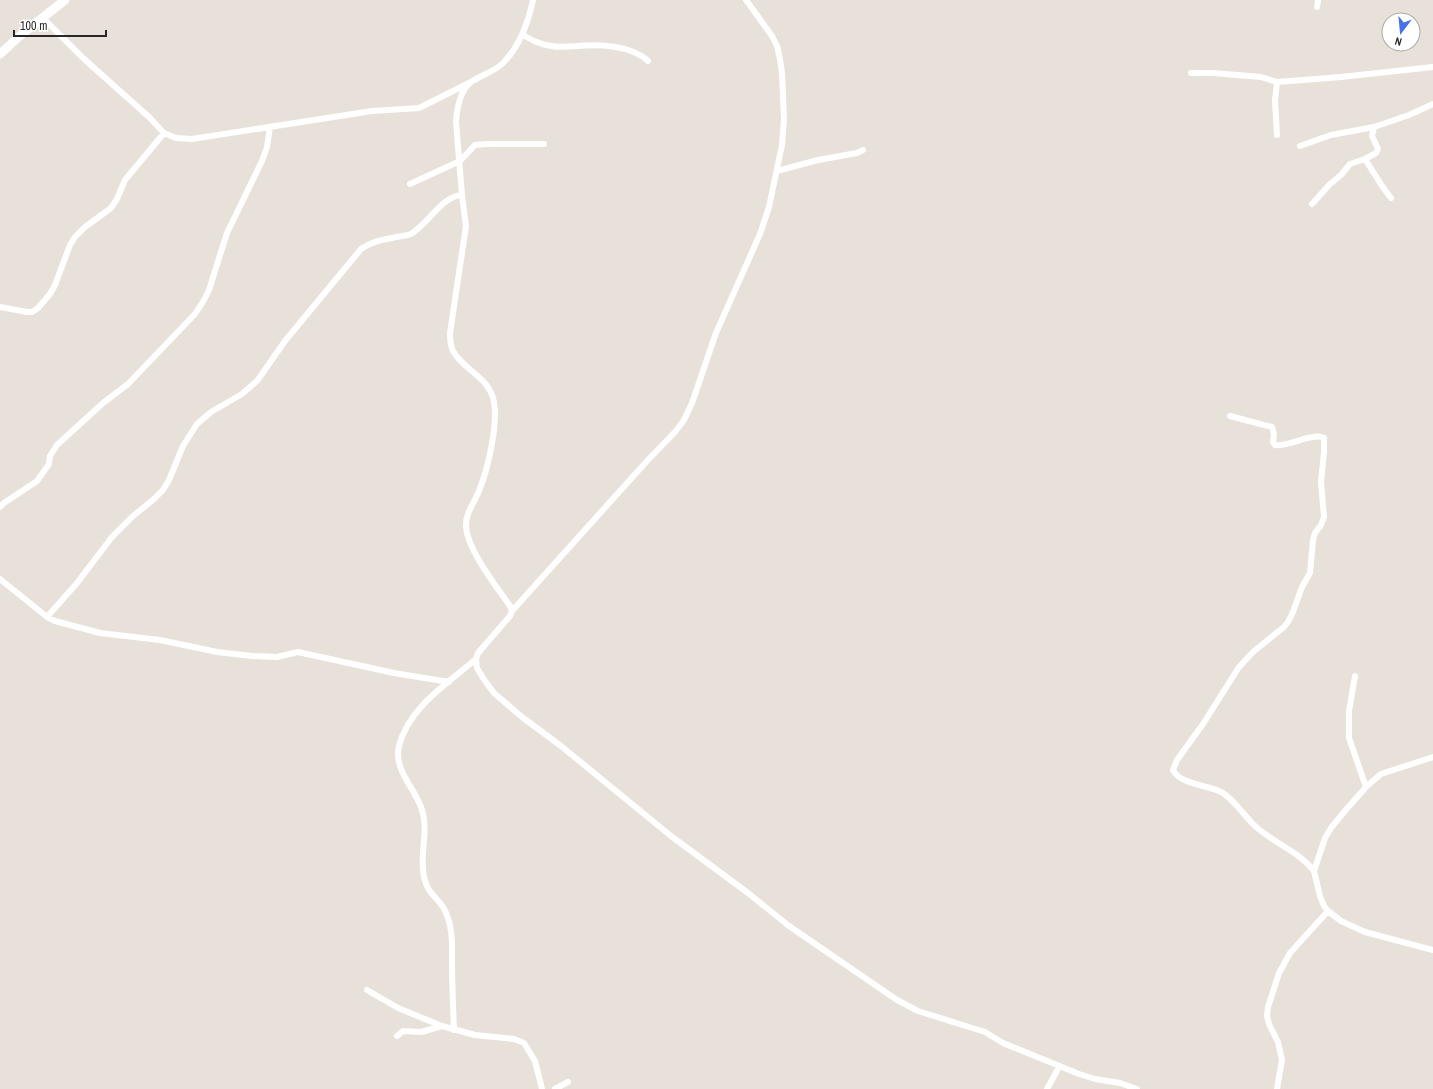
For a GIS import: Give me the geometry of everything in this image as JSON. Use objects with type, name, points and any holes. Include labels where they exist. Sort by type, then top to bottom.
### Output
[{"type":"street","points":[[0,54],[42,17],[65,0]]},
{"type":"street","points":[[42,17],[83,58],[149,117],[164,133],[176,138],[192,140],[372,111],[419,108],[470,83],[502,64],[523,35],[533,0]]},
{"type":"street","points":[[454,1030],[452,959],[453,938],[449,921],[443,907],[429,892],[424,877],[422,865],[424,824],[423,811],[402,772],[398,762],[398,753],[404,733],[411,719],[425,701],[476,659],[481,648],[510,616],[512,611],[646,462],[675,432],[684,420],[692,403],[716,333],[760,234],[769,207],[782,145],[784,119],[780,59],[772,36],[746,0]]},
{"type":"street","points":[[1317,7],[1318,0]]},
{"type":"street","points":[[523,35],[540,44],[551,46],[590,45],[619,48],[637,53],[648,61]]},
{"type":"street","points":[[1191,74],[1214,73],[1261,77],[1277,82],[1433,67]]},
{"type":"street","points":[[1276,135],[1275,100],[1277,82]]},
{"type":"street","points":[[470,83],[464,92],[457,112],[456,130],[462,195],[466,218],[466,232],[450,333],[450,342],[458,358],[479,376],[492,394],[494,402],[495,417],[486,474],[469,511],[466,527],[469,539],[475,552],[512,611]]},
{"type":"street","points":[[1300,146],[1330,135],[1374,127],[1433,104]]},
{"type":"street","points":[[0,507],[37,481],[46,468],[50,456],[58,444],[103,403],[128,384],[195,314],[209,290],[227,233],[262,161],[267,147],[270,127]]},
{"type":"street","points":[[1312,204],[1350,164],[1365,159],[1377,151],[1372,136],[1374,127]]},
{"type":"street","points":[[0,306],[27,312],[32,312],[38,308],[50,294],[55,285],[70,245],[75,237],[85,227],[111,208],[117,200],[125,180],[164,133]]},
{"type":"street","points":[[410,184],[460,161],[475,145],[544,144]]},
{"type":"street","points":[[777,172],[818,160],[857,153],[863,150]]},
{"type":"street","points":[[1365,159],[1391,198]]},
{"type":"street","points":[[48,617],[77,583],[112,537],[133,516],[163,490],[169,480],[183,446],[197,424],[211,412],[246,391],[260,377],[285,340],[361,249],[376,241],[409,235],[451,198],[457,195],[462,195]]},
{"type":"street","points":[[1230,416],[1272,427],[1274,434],[1273,442],[1275,445],[1295,443],[1318,436],[1324,438],[1321,482],[1324,517],[1321,525],[1315,533],[1313,540],[1310,573],[1302,587],[1288,622],[1254,651],[1239,667],[1203,724],[1177,760],[1173,770],[1178,776],[1204,787],[1222,792],[1260,831],[1305,861],[1314,872],[1320,896],[1328,912],[1341,921],[1359,930],[1398,942],[1433,950]]},
{"type":"street","points":[[0,579],[55,621],[100,632],[153,639],[217,652],[252,656],[277,657],[298,652],[394,673],[449,682]]},
{"type":"street","points":[[476,659],[478,668],[494,693],[666,833],[748,893],[795,930],[907,1005],[930,1015],[985,1032],[1003,1043],[1060,1067],[1095,1079],[1137,1089]]},
{"type":"street","points":[[1355,676],[1349,711],[1349,738],[1366,787]]},
{"type":"street","points":[[1314,872],[1325,838],[1331,828],[1366,787],[1381,774],[1433,757]]},
{"type":"street","points":[[1277,1089],[1282,1060],[1278,1042],[1269,1024],[1267,1016],[1268,1007],[1279,973],[1290,953],[1328,912]]},
{"type":"street","points":[[366,990],[398,1008],[454,1030],[475,1035],[514,1039],[524,1042],[535,1061],[542,1089]]},
{"type":"street","points":[[398,1036],[403,1031],[421,1032],[442,1026]]},
{"type":"street","points":[[1047,1089],[1060,1067]]},
{"type":"street","points":[[555,1089],[568,1082]]},
{"type":"street","points":[[1110,1089],[1111,1082]]}]
